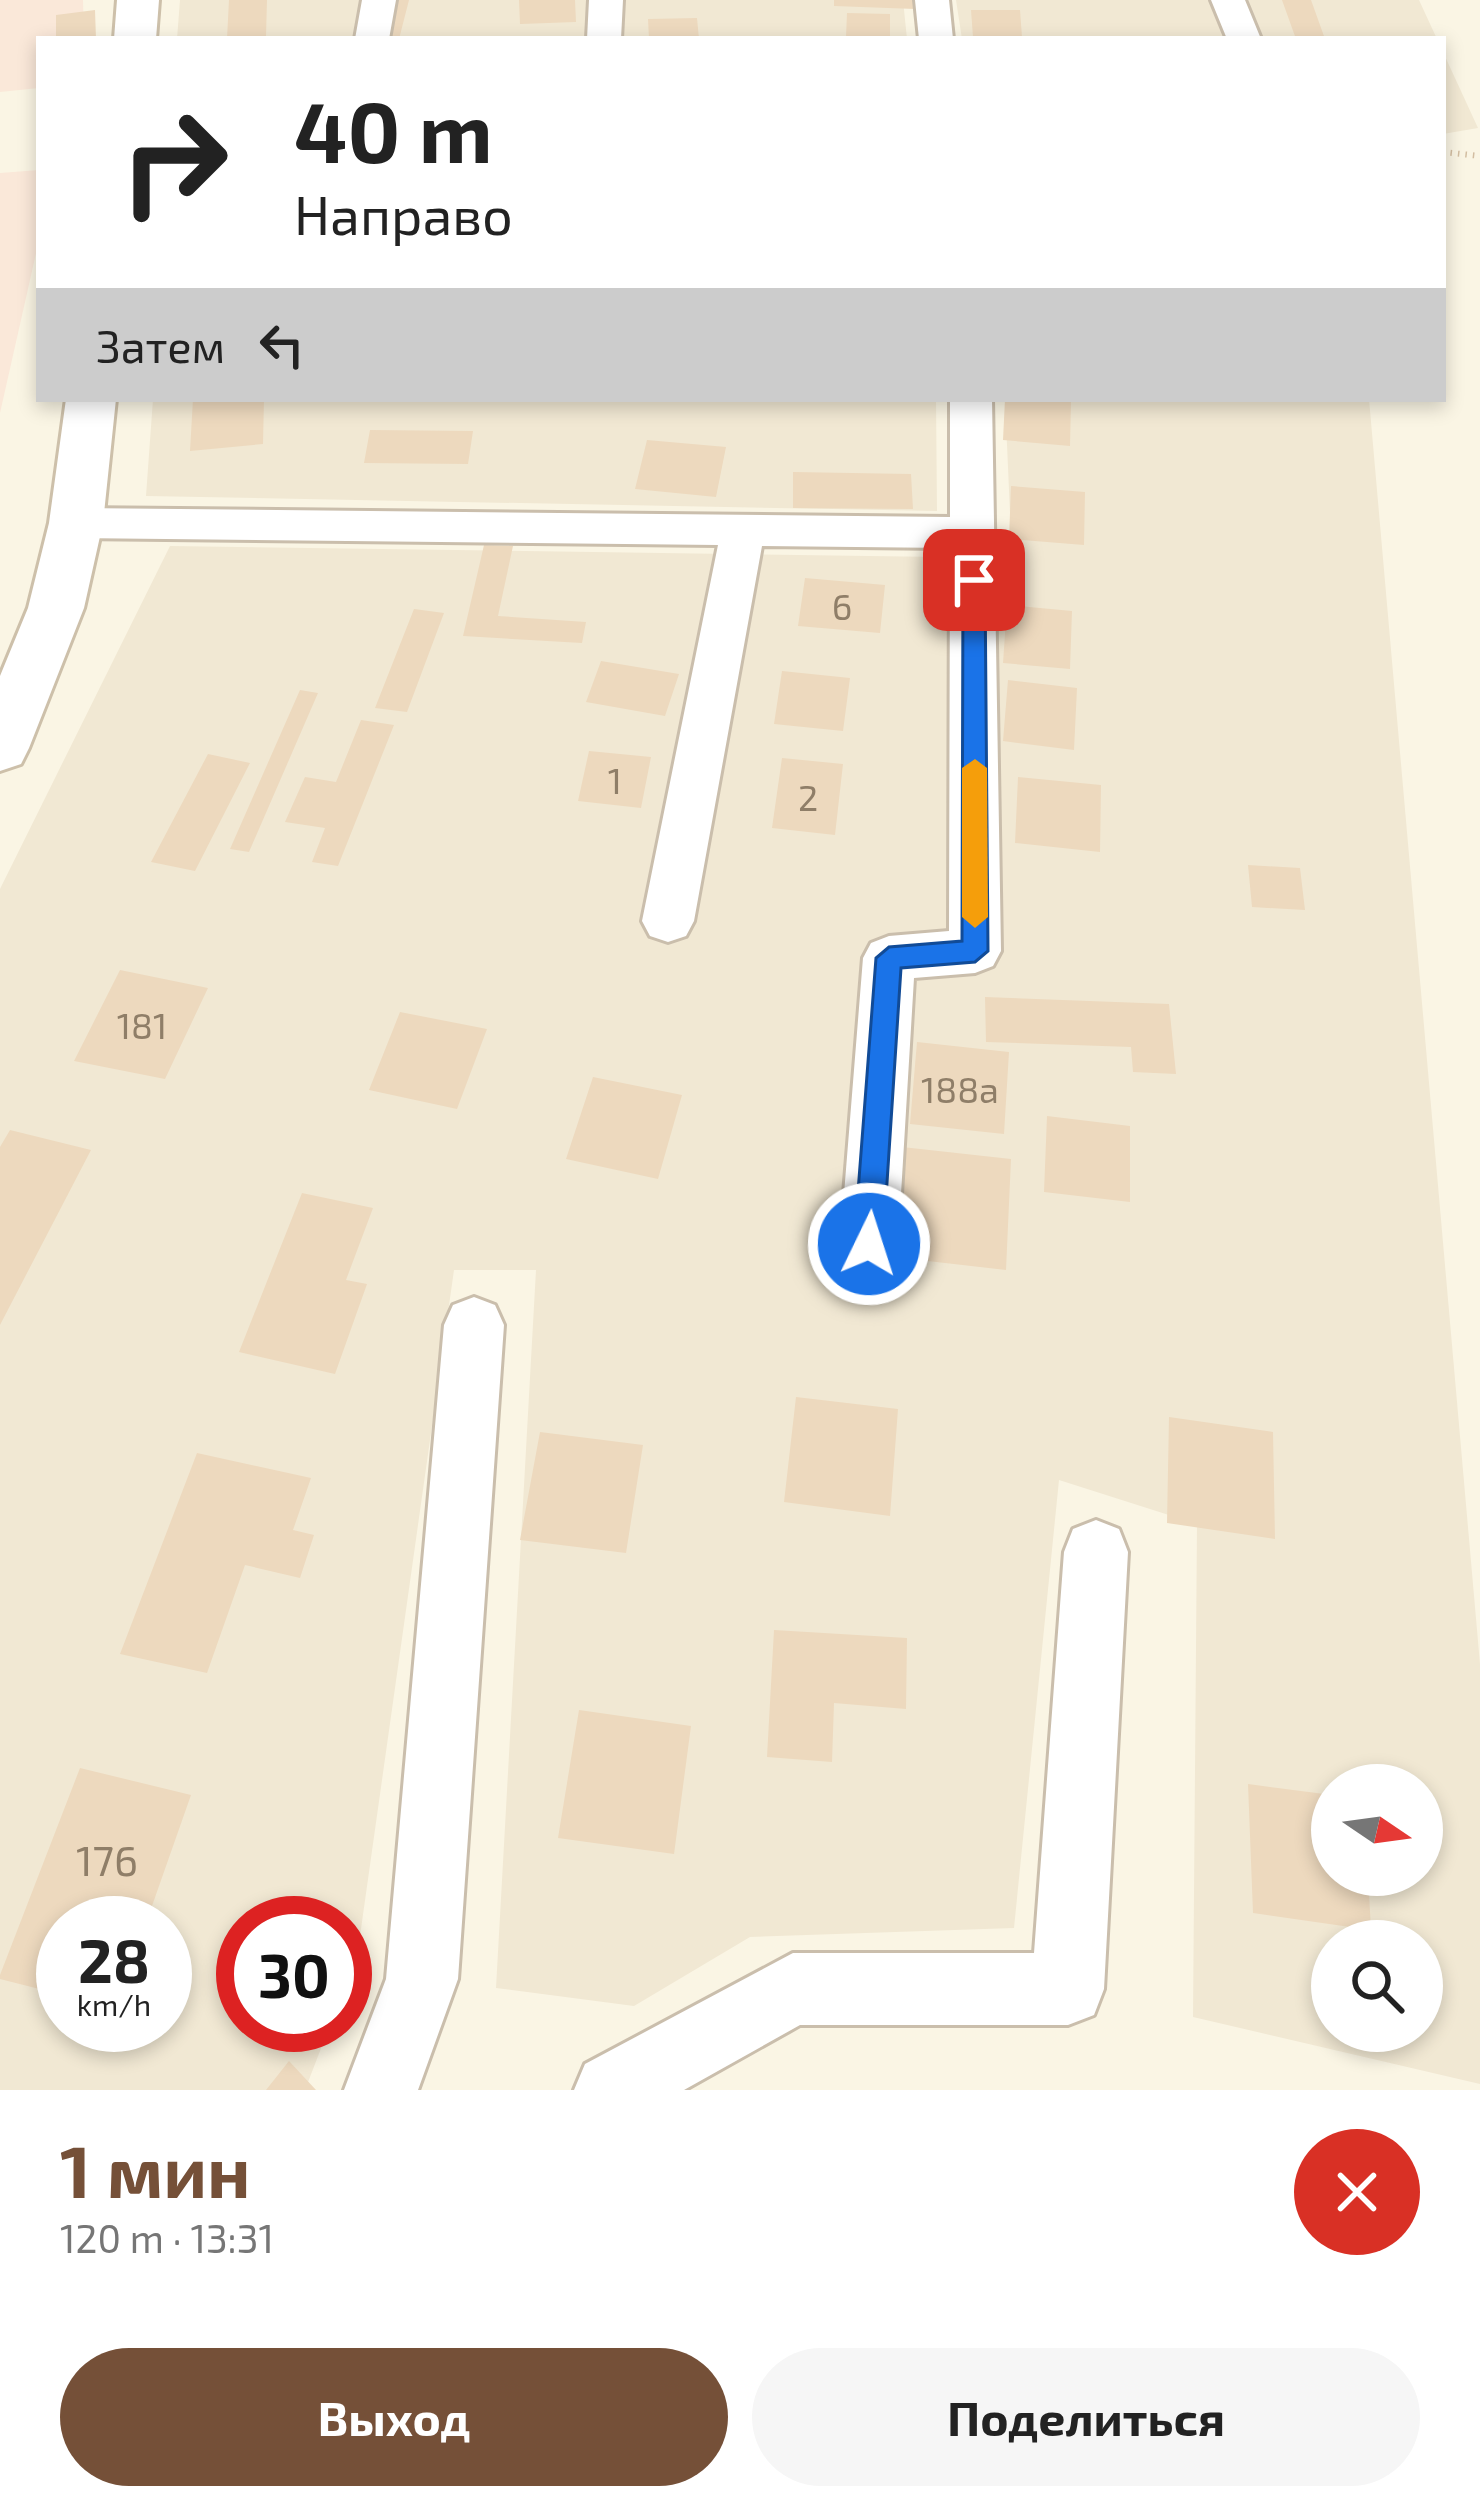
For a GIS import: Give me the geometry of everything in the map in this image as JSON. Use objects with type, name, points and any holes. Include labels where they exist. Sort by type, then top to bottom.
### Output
[{"type":"main road","points":[[135,36],[138,0]]},
{"type":"main road","points":[[0,748],[56,608],[76,523],[92,402]]},
{"type":"street","points":[[373,36],[379,0]]},
{"type":"street","points":[[604,36],[605,0]]},
{"type":"street","points":[[932,0],[936,36]]},
{"type":"street","points":[[1228,0],[1243,36]]},
{"type":"street","points":[[869,1244],[889,958],[975,951],[971,402]]},
{"type":"street","points":[[76,523],[974,533]]},
{"type":"street","points":[[668,920],[743,530]]},
{"type":"street","points":[[381,2090],[422,1979],[474,1325]]},
{"type":"street","points":[[611,2090],[793,1989],[1068,1989],[1096,1552]]},
{"type":"path","points":[[1446,152],[1480,156]]},
{"type":"shaded area","points":[[0,0],[83,0],[84,36],[36,36],[36,88],[0,92]]},
{"type":"shaded area","points":[[180,0],[903,0],[907,36],[177,36]]},
{"type":"shaded area","points":[[956,0],[1419,0],[1436,36],[962,36]]},
{"type":"shaded area","points":[[1446,59],[1478,128],[1446,133]]},
{"type":"shaded area","points":[[36,170],[36,253],[0,413],[0,173]]},
{"type":"shaded area","points":[[153,402],[936,402],[937,511],[146,496]]},
{"type":"shaded area","points":[[1005,402],[1369,402],[1480,1664],[1480,2084],[1343,2052],[1443,2052],[1443,1920],[1311,1920],[1311,2045],[1193,2017],[1197,1524],[1059,1480],[1014,1928],[750,1937],[634,2006],[496,1988],[536,1270],[454,1270],[366,1896],[216,1896],[216,2052],[320,2052],[305,2090],[0,2090],[0,889],[170,546],[1012,558]]},
{"type":"building","points":[[229,0],[267,0],[266,36],[227,36]]},
{"type":"building","points":[[386,0],[409,0],[400,36],[377,36]]},
{"type":"building","points":[[519,0],[575,0],[576,22],[520,24]]},
{"type":"building","points":[[834,0],[915,0],[915,9],[834,6]]},
{"type":"building","points":[[1282,0],[1311,0],[1324,36],[1295,36]]},
{"type":"building","points":[[95,10],[96,36],[56,36],[56,15]]},
{"type":"building","points":[[971,10],[1020,10],[1022,36],[973,36]]},
{"type":"building","points":[[847,13],[890,14],[890,36],[846,36]]},
{"type":"building","points":[[697,18],[699,36],[649,36],[648,19]]},
{"type":"building","points":[[193,402],[264,402],[263,444],[190,451]]},
{"type":"building","points":[[1005,402],[1071,402],[1070,446],[1003,440]]},
{"type":"building","points":[[370,430],[473,431],[468,464],[364,463]]},
{"type":"building","points":[[647,440],[726,447],[716,497],[635,489]]},
{"type":"building","points":[[793,472],[911,474],[913,509],[793,508]]},
{"type":"building","points":[[1011,486],[1085,492],[1084,545],[1009,539]]},
{"type":"building","points":[[484,545],[513,546],[498,616],[586,622],[582,643],[463,636]]},
{"type":"building","points":[[805,578],[885,585],[880,633],[798,626]]},
{"type":"building","points":[[1007,605],[1072,611],[1070,669],[1003,663]]},
{"type":"building","points":[[414,609],[444,613],[407,712],[375,708]]},
{"type":"building","points":[[601,661],[679,674],[665,716],[586,702]]},
{"type":"building","points":[[782,671],[850,678],[843,731],[774,724]]},
{"type":"building","points":[[1008,680],[1077,688],[1074,750],[1003,741]]},
{"type":"building","points":[[300,690],[318,693],[249,852],[230,849]]},
{"type":"building","points":[[361,720],[394,725],[338,866],[312,862],[325,828],[285,822],[305,777],[336,782]]},
{"type":"building","points":[[589,751],[651,757],[641,808],[578,801]]},
{"type":"building","points":[[208,754],[250,763],[195,871],[151,862]]},
{"type":"building","points":[[782,758],[843,764],[835,835],[772,828]]},
{"type":"building","points":[[1018,777],[1101,785],[1100,852],[1015,843]]},
{"type":"building","points":[[1248,865],[1300,868],[1305,910],[1252,907]]},
{"type":"building","points":[[120,970],[208,988],[165,1079],[74,1061]]},
{"type":"building","points":[[985,997],[1169,1004],[1176,1074],[1133,1072],[1131,1047],[986,1042]]},
{"type":"building","points":[[400,1012],[487,1029],[457,1109],[369,1090]]},
{"type":"building","points":[[917,1042],[1009,1052],[1004,1134],[910,1124]]},
{"type":"building","points":[[593,1077],[682,1095],[658,1179],[566,1159]]},
{"type":"building","points":[[1047,1116],[1130,1126],[1130,1202],[1044,1192]]},
{"type":"building","points":[[10,1130],[91,1150],[0,1325],[0,1147]]},
{"type":"building","points":[[893,1146],[1011,1159],[1006,1270],[884,1256]]},
{"type":"building","points":[[302,1193],[373,1208],[346,1280],[367,1284],[335,1374],[239,1352]]},
{"type":"building","points":[[796,1397],[898,1409],[890,1516],[784,1502]]},
{"type":"building","points":[[1169,1417],[1273,1432],[1275,1539],[1167,1523]]},
{"type":"building","points":[[540,1432],[643,1445],[626,1553],[520,1540]]},
{"type":"building","points":[[197,1453],[311,1478],[293,1530],[314,1535],[300,1578],[245,1565],[207,1673],[120,1654]]},
{"type":"building","points":[[774,1630],[907,1638],[906,1709],[834,1703],[832,1762],[767,1757]]},
{"type":"building","points":[[579,1710],[691,1726],[674,1854],[558,1838]]},
{"type":"building","points":[[80,1768],[191,1795],[155,1896],[36,1896],[36,1988],[0,1979]]},
{"type":"building","points":[[1248,1784],[1311,1792],[1311,1896],[1369,1896],[1370,1920],[1311,1921],[1253,1913]]},
{"type":"building","points":[[289,2061],[316,2090],[266,2090]]},
{"type":"slow traffic","points":[[975,768],[975,917]]},
{"type":"route","points":[[869,1244],[889,958],[975,951],[974,580]]}]
